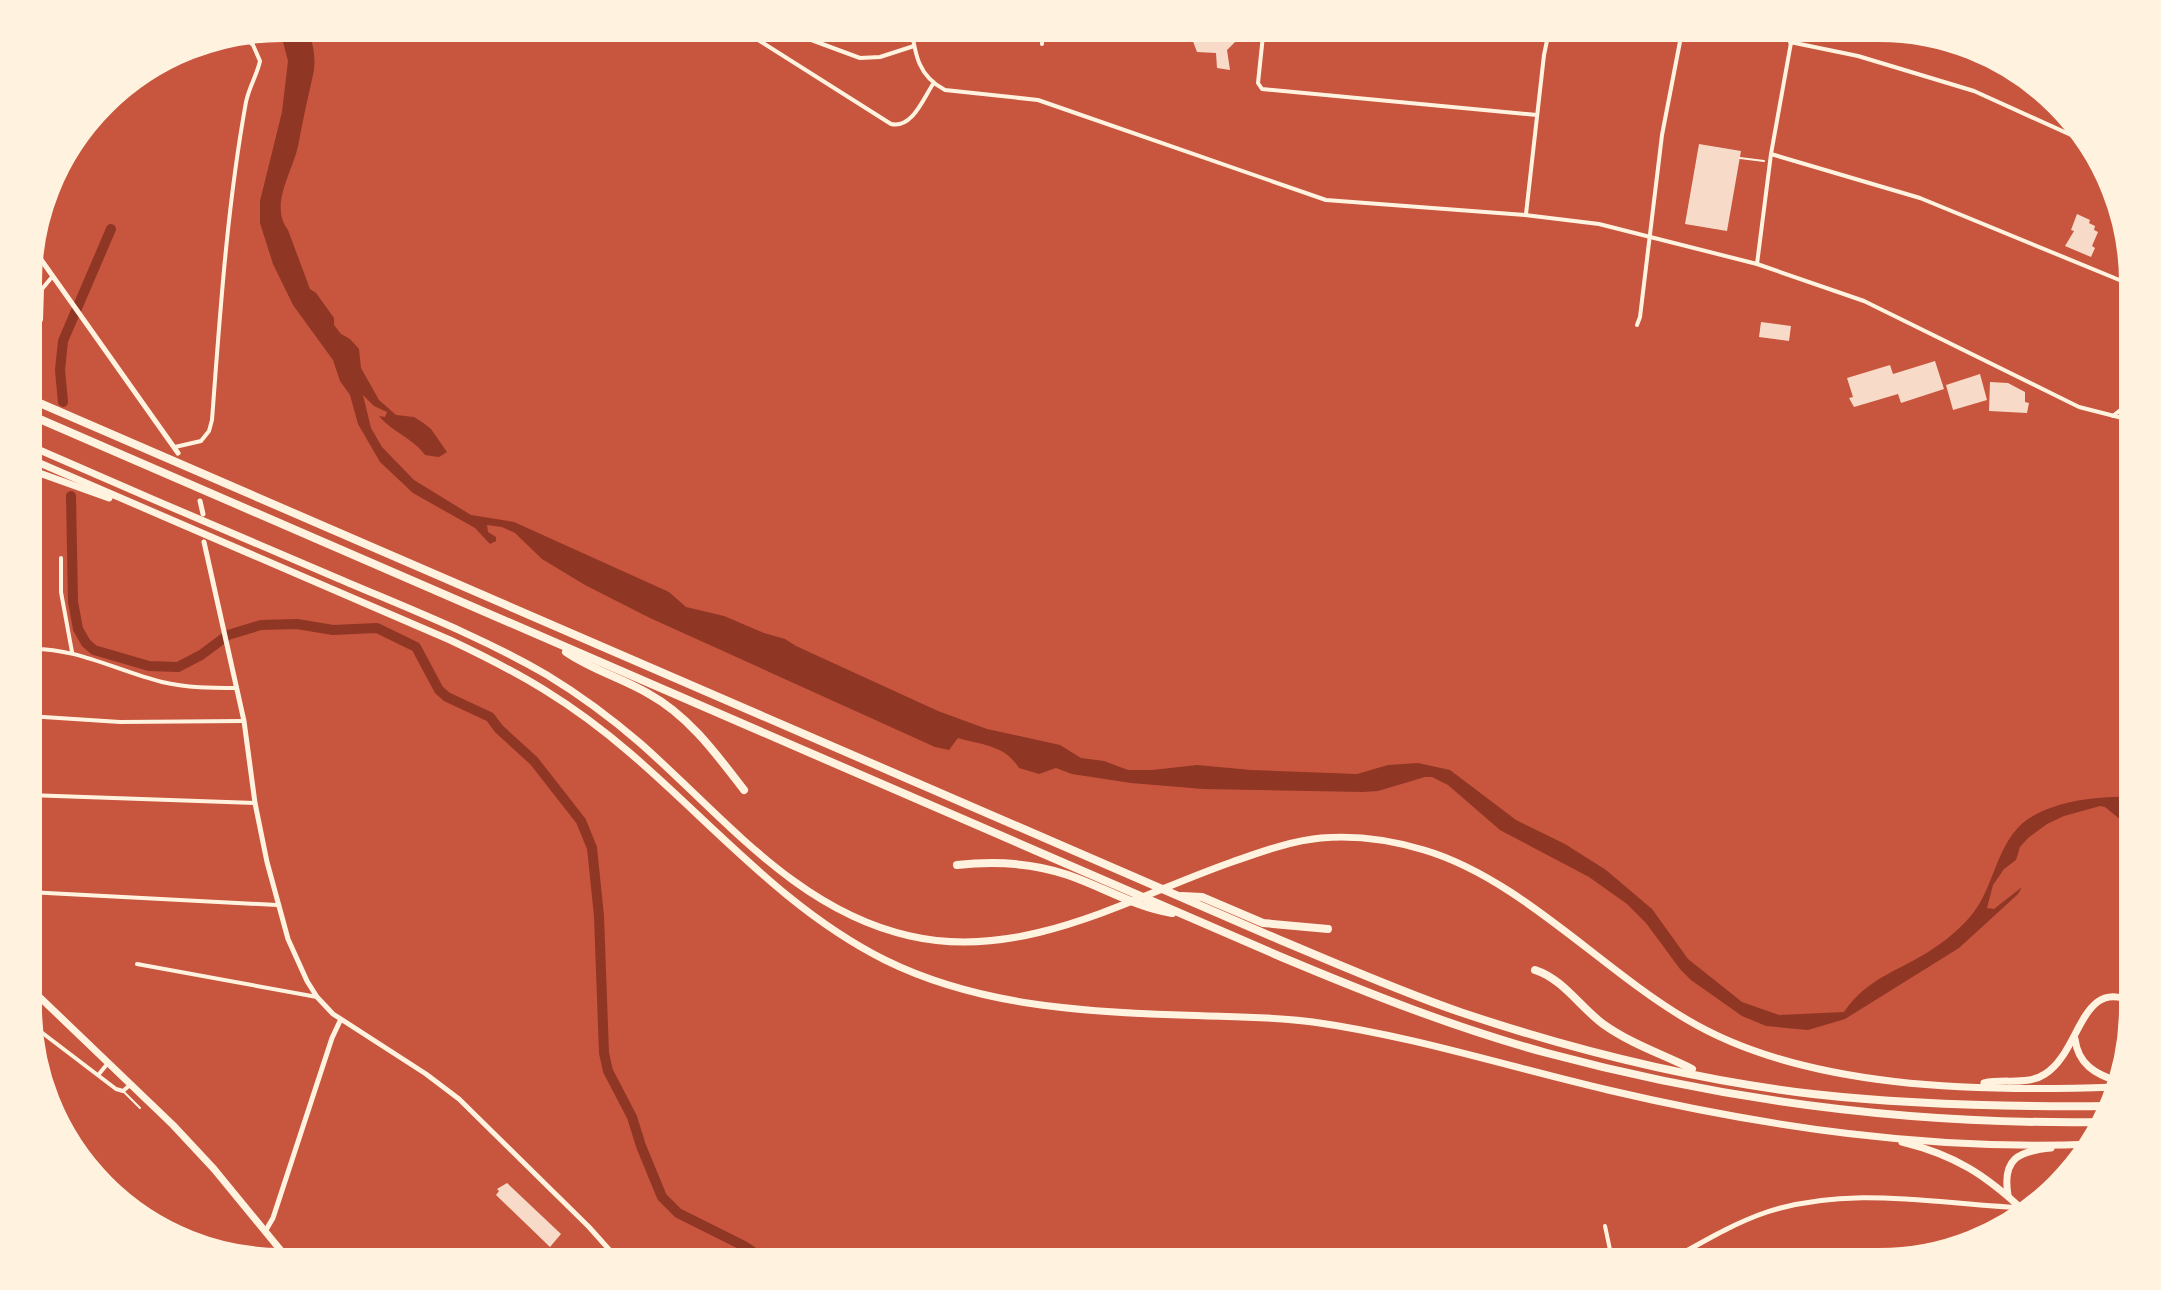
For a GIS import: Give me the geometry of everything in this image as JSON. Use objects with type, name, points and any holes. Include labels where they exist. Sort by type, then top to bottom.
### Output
[{"type":"highway","points":[[40,403],[1178,896],[1370,978],[1461,1012],[1596,1050],[1707,1076],[1813,1094],[1973,1106],[2100,1106]]},
{"type":"highway","points":[[40,419],[1385,999],[1544,1052],[1747,1096],[1899,1116],[2092,1122]]},
{"type":"highway","points":[[553,642],[581,662],[667,705],[708,744],[744,790]]},
{"type":"highway","points":[[957,865],[1004,863],[1047,869],[1152,910],[1188,916]]},
{"type":"highway","points":[[1178,896],[1202,897],[1263,923],[1328,929]]},
{"type":"highway","points":[[1535,970],[1554,979],[1588,1012],[1614,1031],[1707,1076]]},
{"type":"main road","points":[[40,450],[454,628],[546,674],[593,705],[642,745],[756,853],[800,885],[852,916],[912,937],[987,943],[1029,936],[1292,842],[1324,838],[1376,839],[1425,850],[1481,875],[1556,924],[1656,999],[1719,1037],[1838,1073],[1975,1086],[2108,1087]]},
{"type":"main road","points":[[40,464],[450,640],[541,686],[632,754],[786,896],[861,947],[934,981],[979,994],[1052,1006],[1309,1022],[1381,1033],[1670,1104],[1760,1122],[1880,1137],[1961,1143],[2078,1145]]},
{"type":"main road","points":[[40,473],[176,522]]},
{"type":"main road","points":[[1975,1086],[1992,1081],[2041,1077],[2061,1061],[2095,1003],[2106,996],[2120,997]]},
{"type":"main road","points":[[40,998],[173,1125],[281,1250]]},
{"type":"main road","points":[[2075,1039],[2079,1054],[2089,1068],[2111,1078]]},
{"type":"main road","points":[[1880,1137],[1945,1154],[1975,1171],[2020,1204]]},
{"type":"main road","points":[[2008,1195],[2009,1166],[2019,1155],[2078,1145]]},
{"type":"street","points":[[758,40],[891,124],[907,124],[933,84]]},
{"type":"street","points":[[811,40],[860,58],[880,57],[914,46]]},
{"type":"street","points":[[913,40],[921,70],[933,84],[945,90],[1038,100],[1326,200],[1525,215],[1599,224],[1757,264],[1864,301],[2079,407],[2120,418]]},
{"type":"street","points":[[1042,40],[1042,44]]},
{"type":"street","points":[[1263,40],[1258,83],[1262,89],[1537,115]]},
{"type":"street","points":[[1525,215],[1548,40]]},
{"type":"street","points":[[1637,325],[1666,106],[1680,40]]},
{"type":"street","points":[[41,261],[177,450],[201,441],[209,431],[212,420],[223,272],[235,181],[247,97],[260,61],[250,42]]},
{"type":"street","points":[[1757,264],[1790,42],[1858,56],[1962,87],[2071,135]]},
{"type":"street","points":[[1771,154],[1920,198],[2120,280]]},
{"type":"street","points":[[41,320],[42,289],[52,277]]},
{"type":"street","points":[[2113,416],[2120,410]]},
{"type":"street","points":[[200,501],[203,514]]},
{"type":"street","points":[[204,542],[244,721],[255,803],[277,905],[298,962],[317,997],[341,1020],[426,1074],[459,1099],[609,1250]]},
{"type":"street","points":[[61,558],[61,592],[72,652]]},
{"type":"street","points":[[40,650],[72,652],[163,683],[202,689],[237,688]]},
{"type":"street","points":[[40,717],[120,722],[244,721]]},
{"type":"street","points":[[40,795],[255,803]]},
{"type":"street","points":[[40,893],[277,905]]},
{"type":"street","points":[[137,964],[317,997]]},
{"type":"street","points":[[266,1230],[273,1218],[332,1038],[341,1020]]},
{"type":"street","points":[[41,1032],[116,1089],[123,1091],[131,1084]]},
{"type":"street","points":[[99,1074],[108,1063]]},
{"type":"street","points":[[1691,1249],[1749,1219],[1791,1205],[1851,1197],[1888,1197],[2014,1208]]},
{"type":"street","points":[[1605,1226],[1610,1249]]},
{"type":"lane","points":[[123,1091],[140,1108]]},
{"type":"path","points":[[1740,158],[1765,162]]},
{"type":"shaded area","points":[[283,40],[312,40],[313,75],[297,152],[284,186],[281,209],[310,289],[334,318],[334,325],[341,334],[359,349],[361,368],[379,400],[396,415],[414,417],[422,422],[431,429],[447,452],[439,457],[425,455],[379,416],[385,417],[387,412],[374,406],[363,395],[371,428],[382,447],[414,480],[471,515],[514,522],[669,592],[686,607],[724,616],[785,639],[938,711],[987,729],[1060,745],[1081,758],[1104,761],[1128,770],[1197,765],[1357,774],[1388,765],[1418,763],[1450,770],[1516,820],[1565,844],[1606,870],[1652,909],[1688,959],[1742,1002],[1779,1015],[1844,1012],[1864,989],[1946,940],[1978,907],[2009,840],[2028,819],[2052,807],[2080,800],[2120,797],[2120,819],[2100,806],[2047,824],[2028,838],[2020,847],[2016,860],[2004,869],[1993,885],[1987,908],[1994,909],[2022,887],[2018,894],[1959,948],[1845,1019],[1808,1030],[1766,1026],[1742,1016],[1691,980],[1627,904],[1589,877],[1500,830],[1448,785],[1432,777],[1363,792],[1203,789],[1131,783],[1072,774],[1056,768],[1039,774],[1019,768],[1000,750],[958,738],[949,750],[935,747],[650,618],[585,585],[542,559],[515,533],[502,527],[487,525],[488,532],[496,537],[496,541],[490,544],[475,528],[413,493],[380,462],[358,424],[350,395],[340,381],[333,360],[293,305],[273,264],[260,223],[260,201],[282,112],[288,61]]},
{"type":"building","points":[[1192,40],[1237,40],[1227,50],[1230,70],[1217,68],[1216,53],[1197,52]]},
{"type":"building","points":[[1699,144],[1741,151],[1727,231],[1685,224]]},
{"type":"building","points":[[2077,214],[2090,220],[2089,223],[2098,232],[2091,257],[2065,246],[2074,231],[2071,230]]},
{"type":"building","points":[[1761,322],[1791,326],[1789,341],[1759,337]]},
{"type":"building","points":[[1935,361],[1944,389],[1901,403],[1898,394],[1854,407],[1849,398],[1853,397],[1847,378],[1890,365],[1893,374]]},
{"type":"building","points":[[1980,374],[1987,400],[1953,410],[1946,385]]},
{"type":"building","points":[[1990,382],[2008,383],[2025,392],[2025,402],[2029,403],[2027,413],[1989,411]]},
{"type":"building","points":[[507,1183],[561,1234],[550,1247],[496,1195],[497,1189]]},
{"type":"waterway","points":[[63,402],[60,370],[63,341],[111,229]]},
{"type":"waterway","points":[[71,496],[73,602],[78,629],[94,650],[149,666],[178,667],[228,635],[261,625],[297,624],[333,630],[377,628],[416,647],[439,690],[447,697],[490,717],[534,761],[581,821],[592,848],[599,916],[604,1053],[608,1071],[632,1117],[662,1197],[678,1213],[750,1250]]}]
